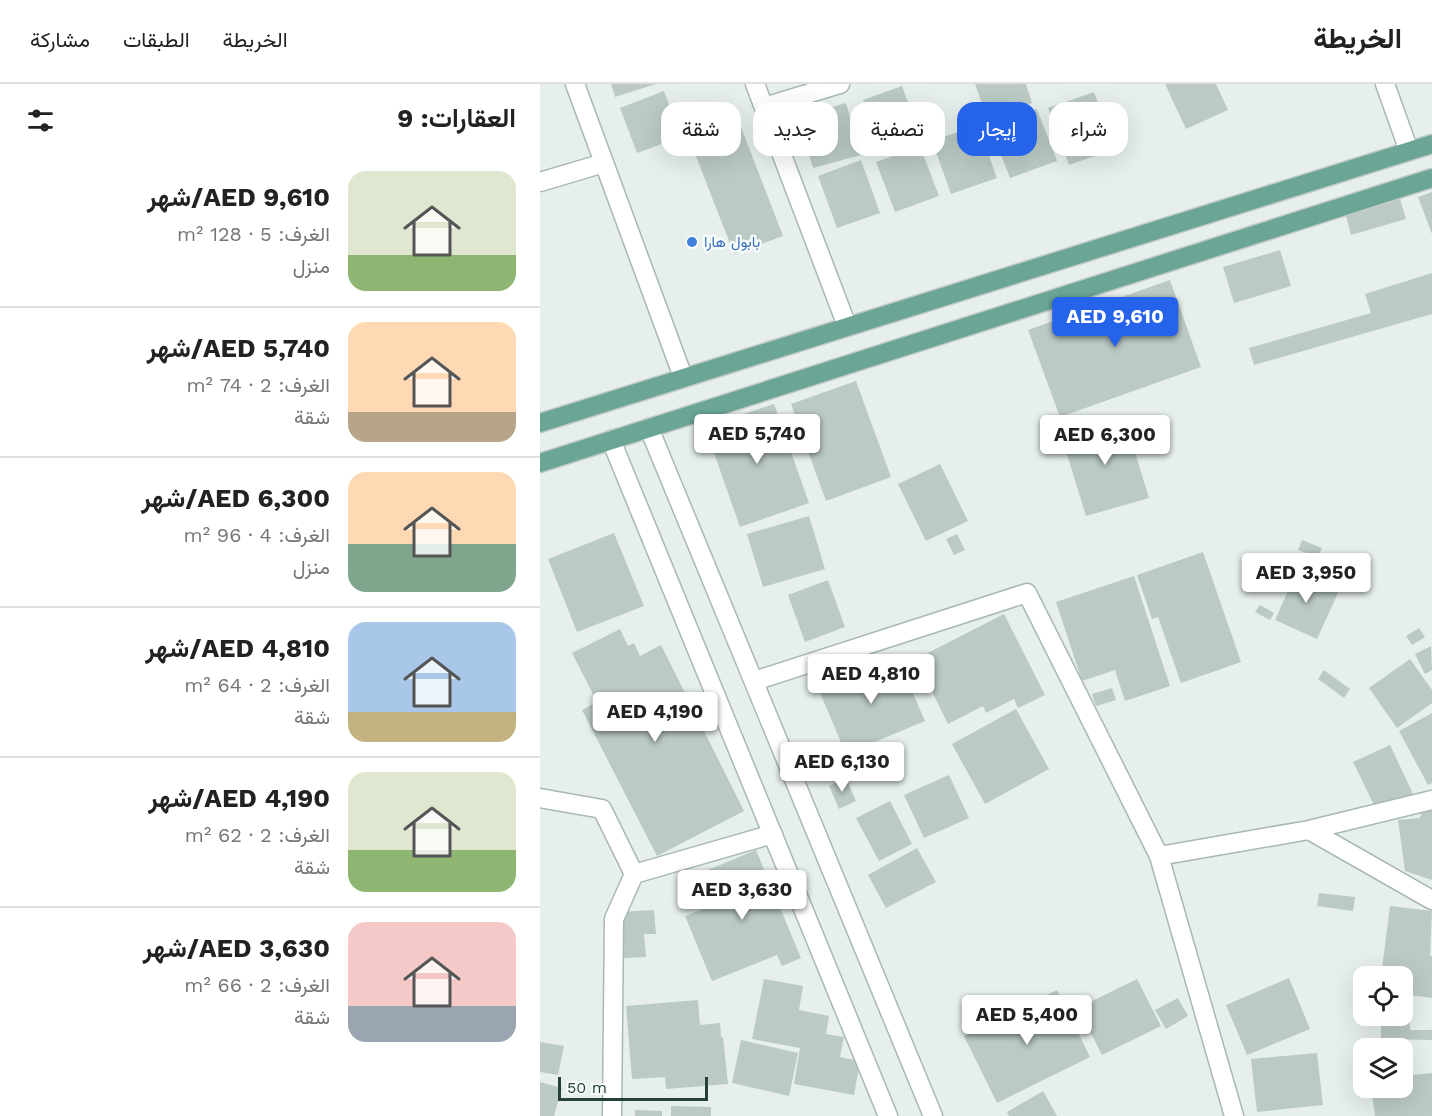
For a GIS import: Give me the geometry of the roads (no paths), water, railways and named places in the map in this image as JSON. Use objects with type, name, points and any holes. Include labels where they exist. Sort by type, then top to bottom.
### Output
[{"type":"main road","points":[[540,423],[1432,144]]},
{"type":"main road","points":[[540,463],[1432,178]]},
{"type":"street","points":[[575,84],[682,377]]},
{"type":"street","points":[[755,84],[762,102]]},
{"type":"street","points":[[781,102],[840,84]]},
{"type":"street","points":[[1385,84],[1409,151]]},
{"type":"street","points":[[783,156],[847,326]]},
{"type":"street","points":[[540,182],[604,163]]},
{"type":"street","points":[[649,428],[933,1116]]},
{"type":"street","points":[[611,440],[888,1116]]},
{"type":"street","points":[[754,681],[1027,594],[1159,856],[1234,1116]]},
{"type":"street","points":[[540,798],[602,809],[634,874]]},
{"type":"street","points":[[1159,856],[1309,830],[1432,800]]},
{"type":"street","points":[[1309,830],[1432,900]]},
{"type":"street","points":[[612,1116],[614,919],[634,874],[773,834]]},
{"type":"place","name":"بابول هارا","points":[[692,242]]}]
